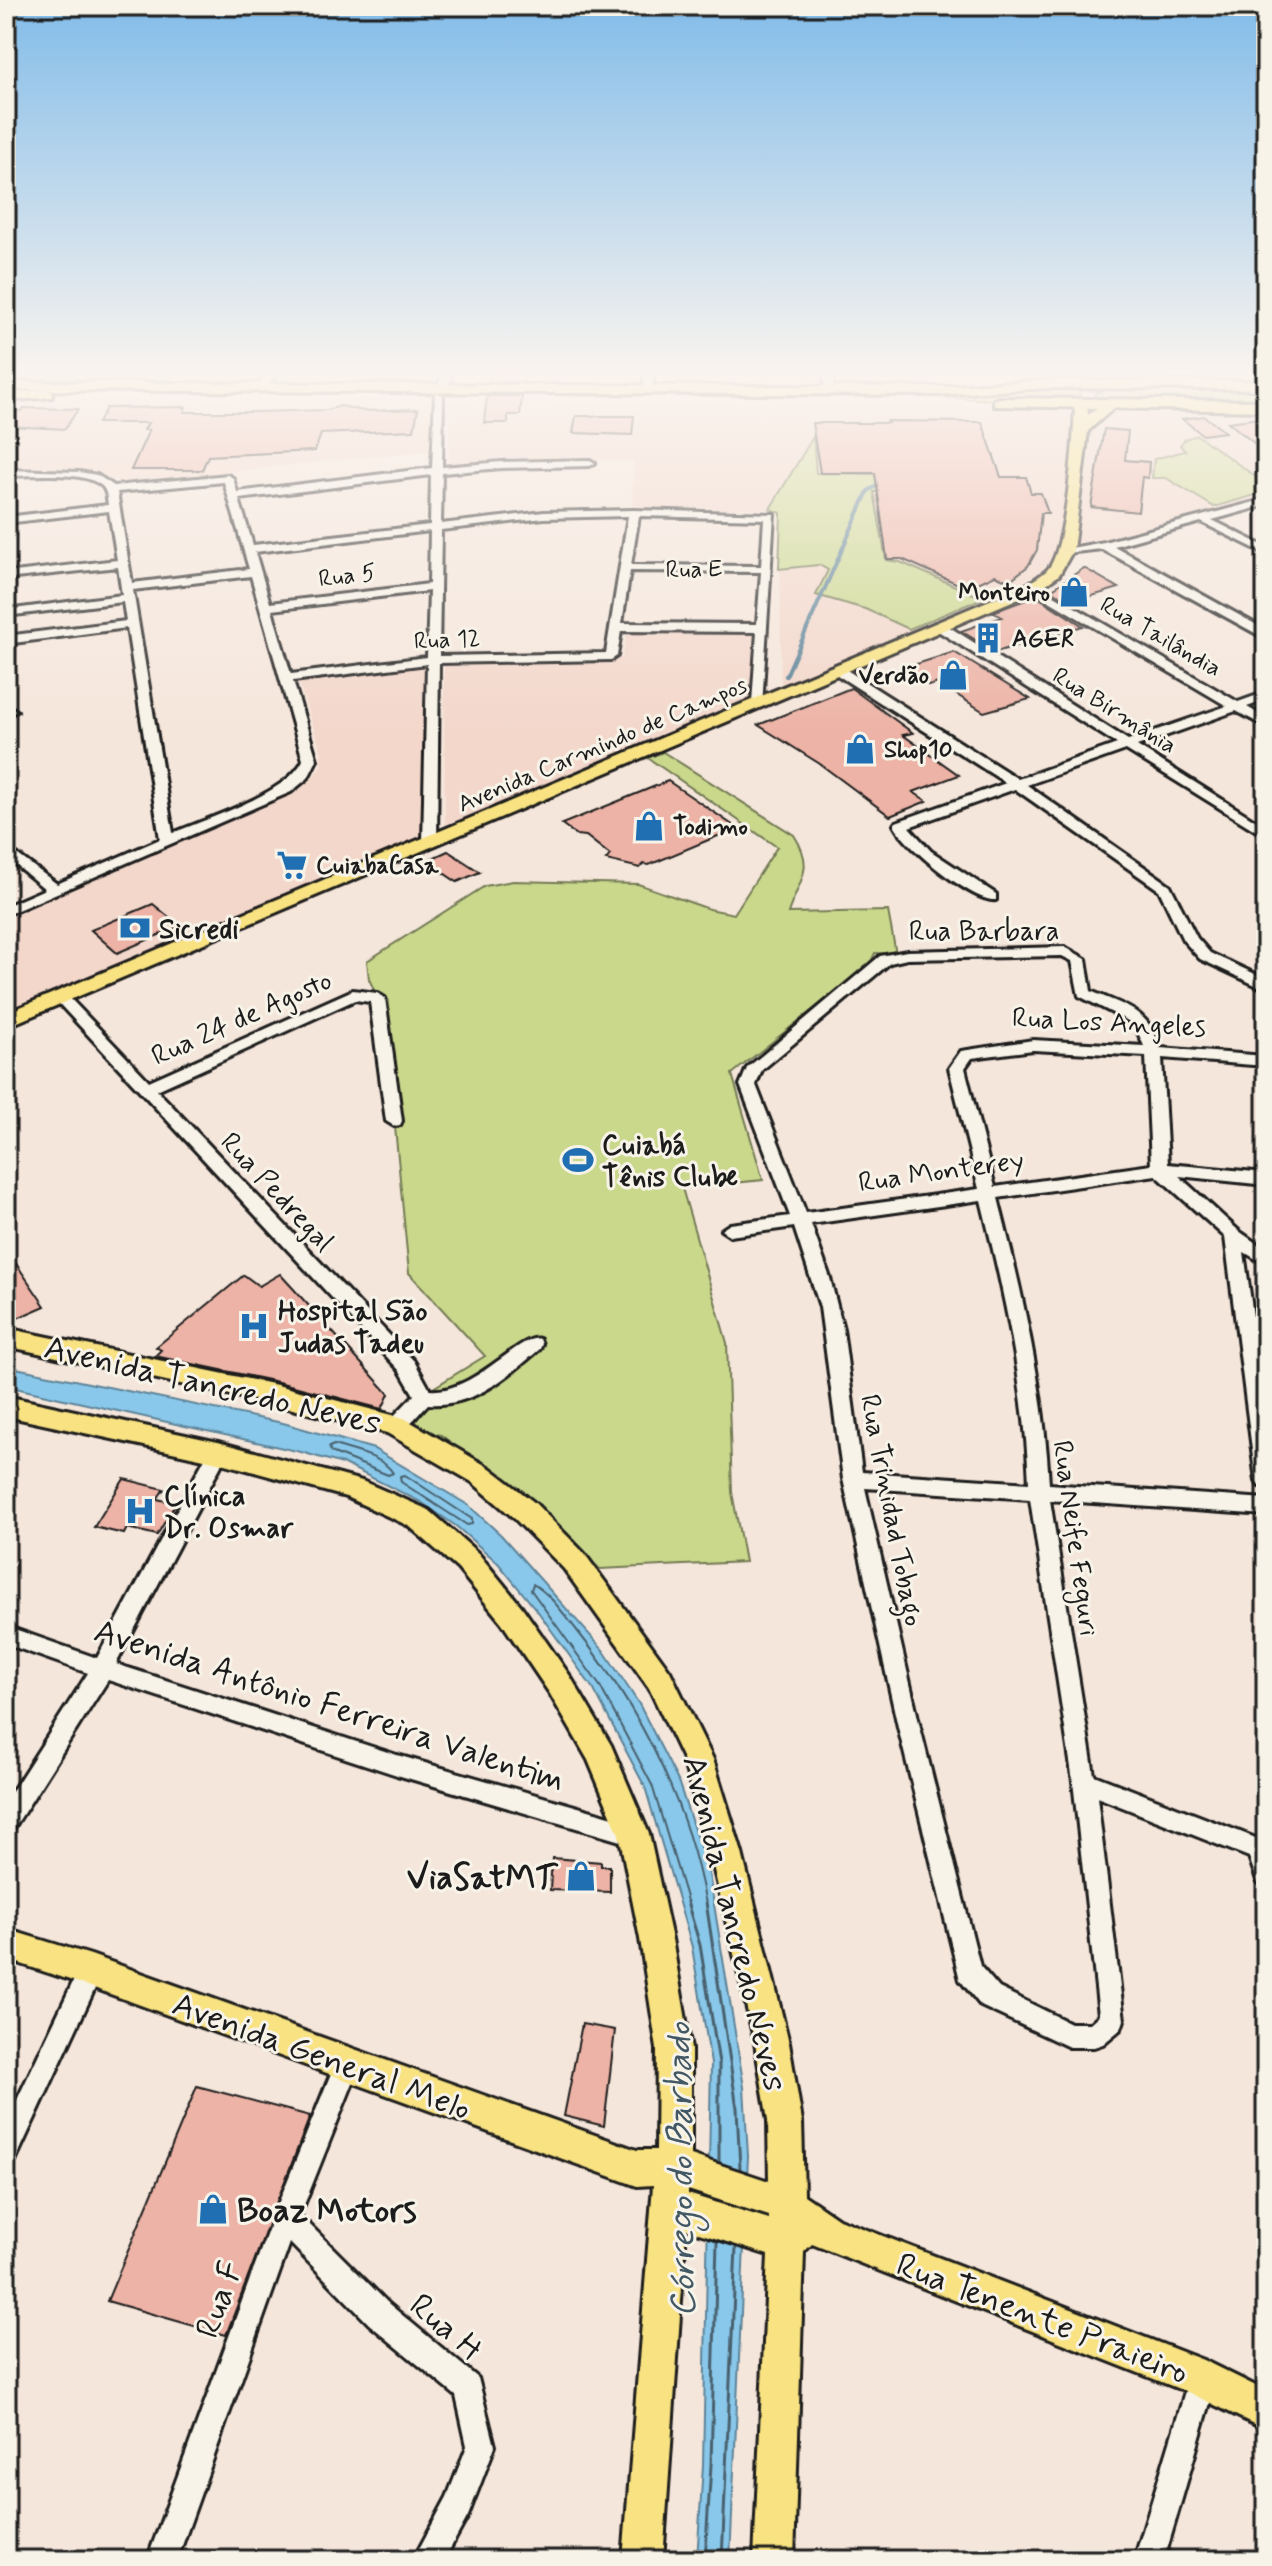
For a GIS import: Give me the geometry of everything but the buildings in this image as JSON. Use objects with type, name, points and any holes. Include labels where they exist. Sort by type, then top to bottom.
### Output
[{"type":"main road","points":[[1066,550],[1075,492]]},
{"type":"main road","name":"Avenida Carmindo de Campos","points":[[6,1021],[1033,587],[1054,572],[1066,550]]},
{"type":"main road","name":"Avenida Tancredo Neves","points":[[6,1337],[277,1395],[395,1425],[481,1475],[525,1511],[574,1561],[660,1680],[698,1759],[726,1853],[772,2043],[785,2121],[775,2201]]},
{"type":"main road","points":[[6,1406],[218,1452],[378,1498],[419,1518],[448,1540],[512,1615],[560,1685],[600,1754],[634,1834],[656,1939],[674,2049],[685,2171],[678,2209],[643,2560]]},
{"type":"main road","name":"Avenida General Melo","points":[[6,1944],[91,1971],[637,2168],[685,2171]]},
{"type":"main road","points":[[637,2168],[678,2209]]},
{"type":"main road","name":"Rua Tenente Praieiro","points":[[685,2171],[775,2201],[789,2236]]},
{"type":"main road","name":"Rua Tenente Praieiro","points":[[678,2209],[789,2236],[1203,2379],[1266,2411]]},
{"type":"main road","points":[[774,2560],[789,2236]]},
{"type":"street","points":[[111,492],[167,839]]},
{"type":"street","points":[[6,911],[286,789],[303,775],[310,760],[233,492]]},
{"type":"street","points":[[234,496],[271,492]]},
{"type":"street","points":[[430,843],[436,492]]},
{"type":"street","points":[[1066,550],[1104,545],[1266,502]]},
{"type":"street","points":[[6,520],[114,507]]},
{"type":"street","points":[[634,513],[618,627],[761,628]]},
{"type":"street","points":[[249,549],[544,515],[770,516],[758,703]]},
{"type":"street","points":[[1203,519],[1266,551]]},
{"type":"street","points":[[1104,545],[1266,635]]},
{"type":"street","points":[[6,576],[123,563]]},
{"type":"street","name":"Rua E","points":[[624,568],[765,569]]},
{"type":"street","points":[[6,613],[256,572]]},
{"type":"street","name":"Rua 5","points":[[266,607],[434,587]]},
{"type":"street","name":"Rua Tailândia","points":[[1033,587],[1266,723]]},
{"type":"street","points":[[6,640],[133,624]]},
{"type":"street","name":"Rua Birmânia","points":[[939,626],[1266,833]]},
{"type":"street","name":"Rua 12","points":[[286,678],[433,660],[611,656],[618,627]]},
{"type":"street","points":[[838,670],[1015,783],[1165,888],[1190,940],[1205,956],[1266,985]]},
{"type":"street","points":[[991,897],[915,845],[903,835],[901,825],[1266,696]]},
{"type":"street","points":[[6,850],[56,890]]},
{"type":"street","name":"Rua Barbara","points":[[885,959],[907,955],[1065,951],[1079,959],[1084,993],[1138,1019],[1148,1030],[1153,1052],[1160,1169]]},
{"type":"street","name":"Rua Trinidad Tobago","points":[[885,959],[755,1068],[748,1085],[800,1219],[829,1307],[853,1479],[905,1718],[969,1972],[990,1997],[1069,2035],[1094,2035],[1112,2020]]},
{"type":"street","name":"Rua 24 de Agosto","points":[[146,1089],[353,995],[366,995],[377,998],[394,1121]]},
{"type":"street","name":"Rua Pedregal","points":[[60,996],[407,1366],[424,1396]]},
{"type":"street","name":"Rua Los Angeles","points":[[957,1068],[967,1054],[996,1046],[1051,1043],[1266,1061]]},
{"type":"street","name":"Rua Neife Feguri","points":[[957,1068],[1017,1308],[1037,1450],[1039,1493],[1084,1781],[1112,2020]]},
{"type":"street","points":[[1160,1169],[1233,1235],[1266,1259]]},
{"type":"street","name":"Rua Monterey","points":[[730,1230],[1160,1169],[1266,1179]]},
{"type":"street","points":[[1233,1235],[1266,1481]]},
{"type":"street","points":[[395,1425],[424,1396],[436,1399],[453,1397],[501,1370],[533,1344]]},
{"type":"street","points":[[6,1821],[102,1670],[218,1452]]},
{"type":"street","points":[[853,1479],[1266,1507]]},
{"type":"street","name":"Avenida Antônio Ferreira Valentim","points":[[6,1635],[102,1670],[499,1797],[634,1834]]},
{"type":"street","points":[[1084,1781],[1263,1852],[1266,1875]]},
{"type":"street","points":[[6,2152],[91,1971]]},
{"type":"street","name":"Rua F","points":[[162,2560],[285,2219],[347,2065]]},
{"type":"street","name":"Rua H","points":[[285,2219],[379,2314],[468,2388],[481,2446],[458,2506],[428,2560]]},
{"type":"street","points":[[1149,2560],[1203,2379]]},
{"type":"shaded area","points":[[633,492],[1066,492],[1053,564],[1024,586],[781,687],[780,513],[770,509],[632,508]]},
{"type":"shaded area","points":[[1084,492],[1266,492],[1266,499],[1095,543],[1077,542]]},
{"type":"shaded area","points":[[757,631],[753,702],[445,825],[444,662],[622,658],[627,632]]},
{"type":"shaded area","points":[[429,662],[424,840],[6,1017],[6,913],[310,780],[320,768],[322,753],[298,681]]},
{"type":"green space","points":[[780,492],[923,492],[874,492],[886,560],[900,562],[983,598],[909,629],[865,609],[816,595],[828,570],[819,565],[779,569],[781,513],[770,509]]},
{"type":"green space","points":[[1189,492],[1266,492],[1266,492],[1214,507]]},
{"type":"green space","name":"Cuiabá Tênis Clube","points":[[663,752],[794,835],[801,847],[805,866],[788,913],[888,911],[896,954],[875,953],[870,964],[732,1074],[763,1180],[682,1188],[727,1343],[732,1492],[745,1562],[600,1569],[529,1503],[441,1435],[412,1431],[430,1390],[485,1356],[409,1273],[384,1012],[369,979],[367,961],[485,886],[513,881],[638,884],[709,909],[734,914],[777,847],[648,758]]},
{"type":"water","points":[[6,1366],[283,1423],[374,1449],[468,1505],[501,1535],[604,1651],[639,1704],[678,1781],[709,1874],[744,2087],[748,2156],[730,2560],[697,2560],[703,2465],[711,2064],[692,1947],[645,1787],[594,1690],[539,1613],[498,1563],[456,1526],[421,1502],[346,1465],[301,1452],[6,1386]]},
{"type":"waterway","points":[[786,676],[868,492]]},
{"type":"place","name":"Monteiro","points":[[1074,592]]},
{"type":"place","name":"AGER","points":[[988,638]]},
{"type":"place","name":"Verdão","points":[[953,675]]},
{"type":"place","name":"Shop10","points":[[860,749]]},
{"type":"place","name":"Todimo","points":[[649,826]]},
{"type":"place","name":"CuiabaCasa","points":[[292,865]]},
{"type":"place","name":"Sicredi","points":[[135,928]]},
{"type":"place","name":"Cuiabá Tênis Clube","points":[[578,1160]]},
{"type":"place","name":"Hospital São Judas Tadeu","points":[[254,1326]]},
{"type":"place","name":"Clínica Dr. Osmar","points":[[140,1511]]},
{"type":"place","name":"ViaSatMT","points":[[581,1876]]},
{"type":"place","name":"Boaz Motors","points":[[213,2209]]},
{"type":"water label","name":"Córrego do Barbado","points":[[679,2170]]}]
